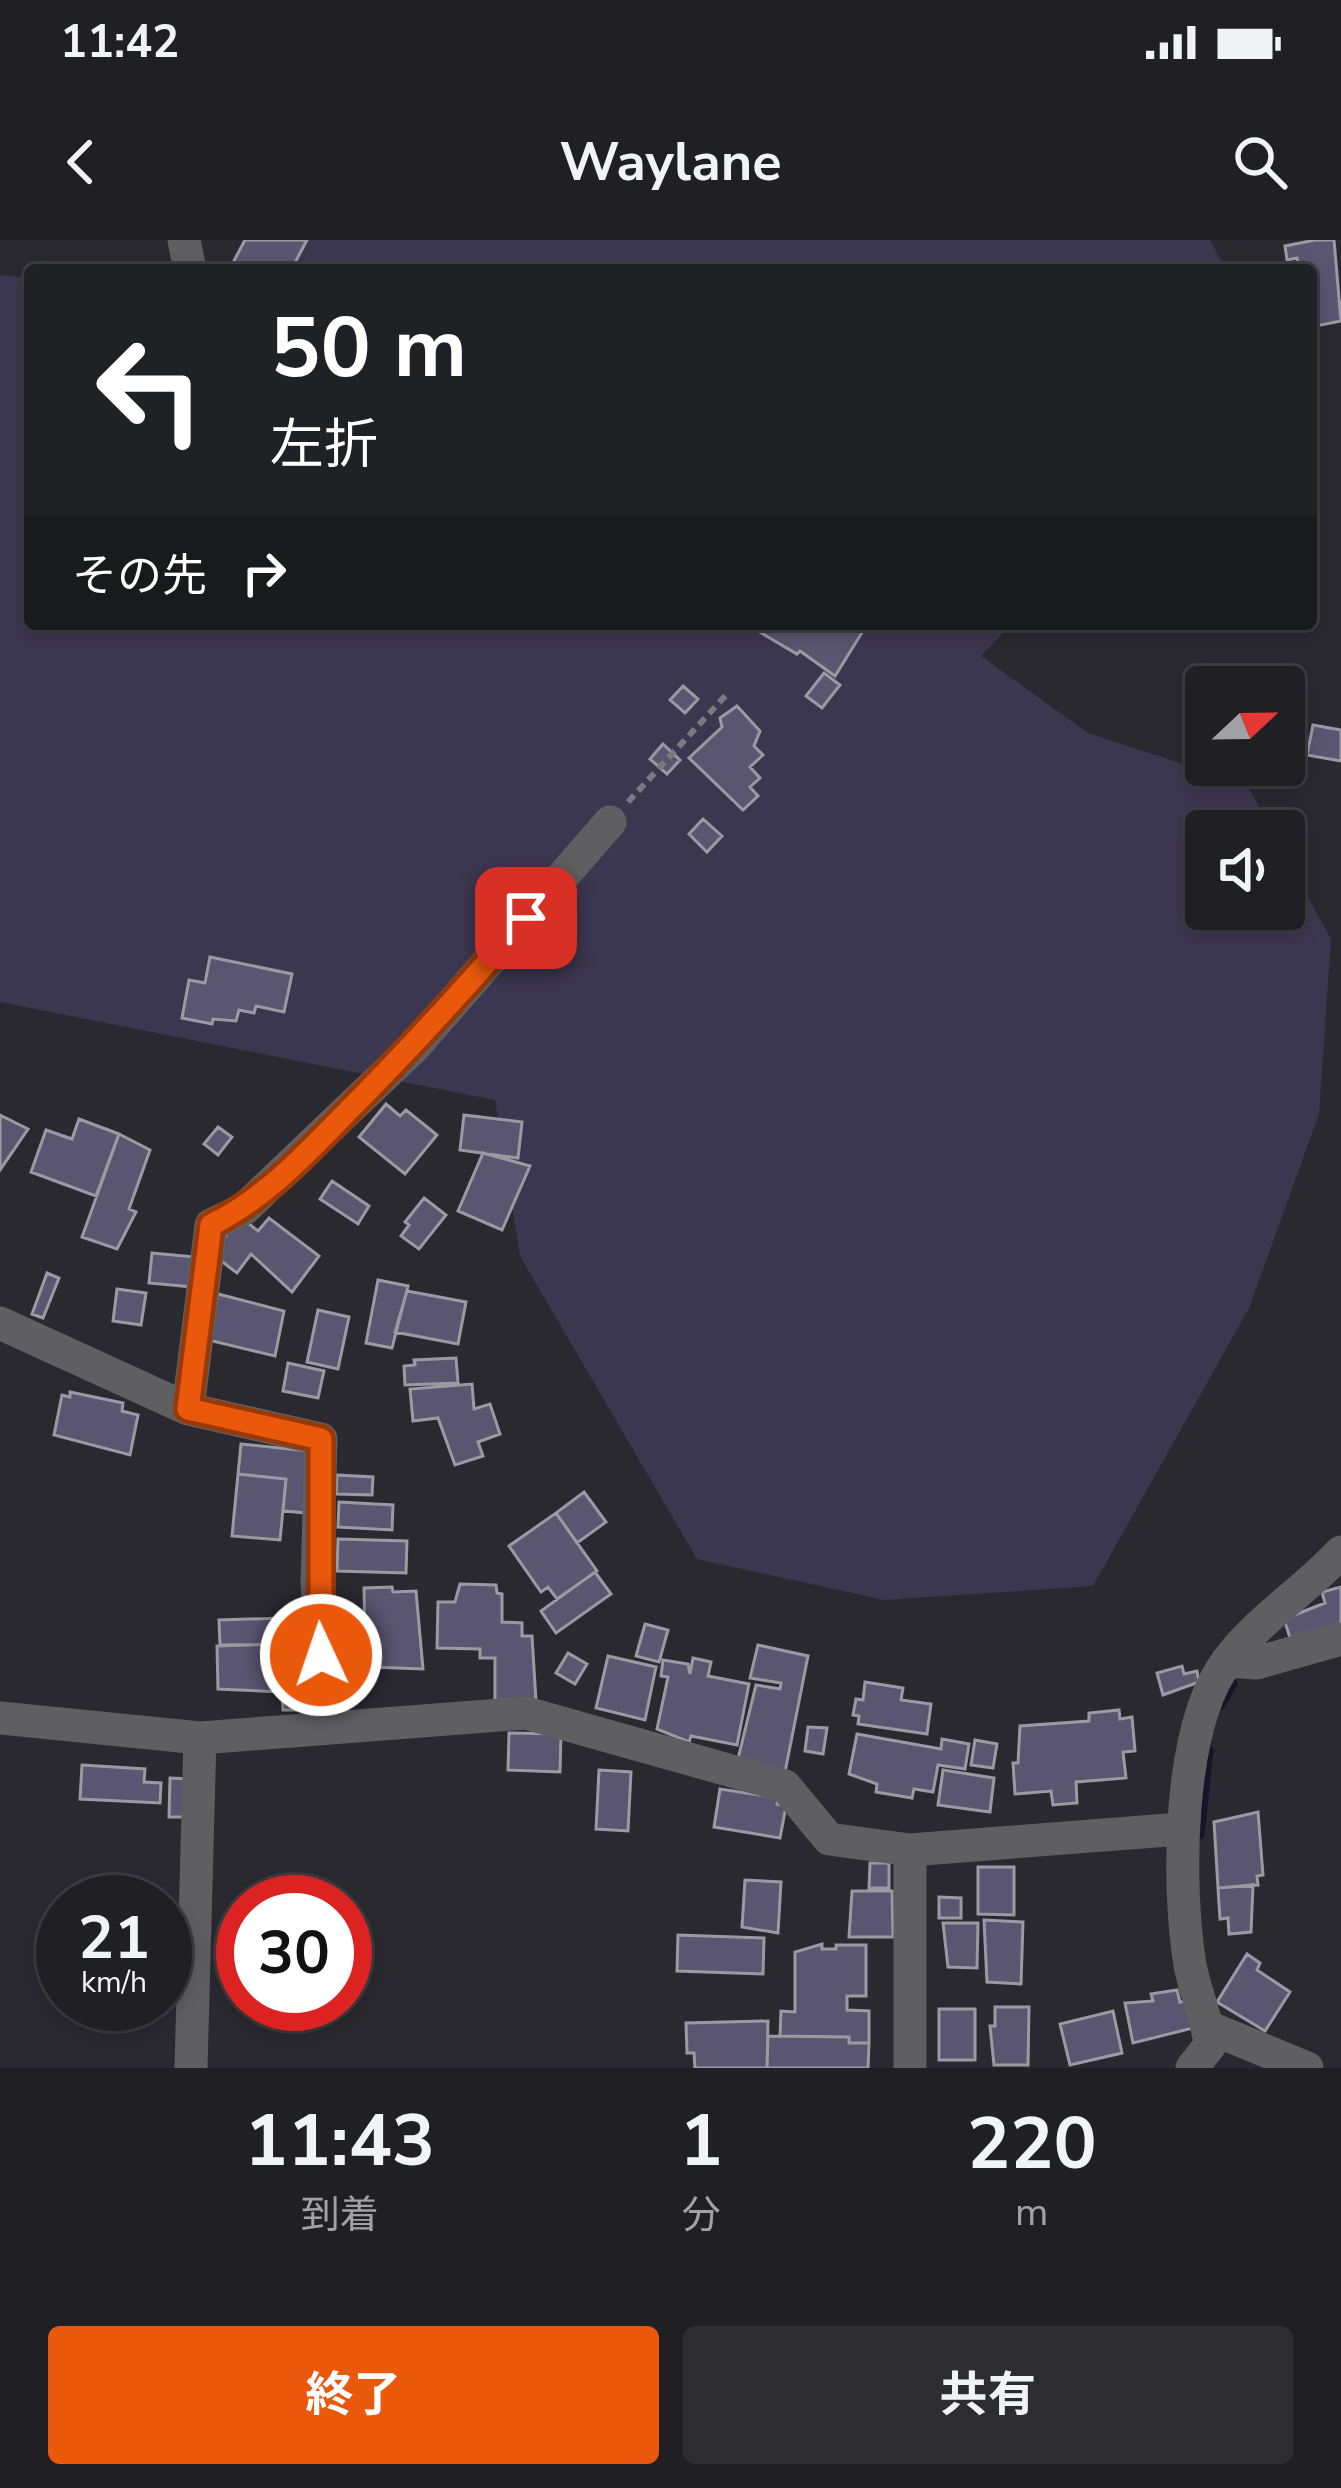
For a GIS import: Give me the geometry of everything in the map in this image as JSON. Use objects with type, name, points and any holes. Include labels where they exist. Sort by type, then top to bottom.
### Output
[{"type":"street","points":[[188,1409],[211,1225],[258,1197],[415,1046],[610,822]]},
{"type":"street","points":[[0,1322],[188,1409],[321,1439],[317,1583],[326,1727]]},
{"type":"street","points":[[1192,2068],[1210,2045],[1214,2028],[1188,1951],[1181,1829],[1202,1712],[1227,1661],[1341,1552]]},
{"type":"street","points":[[1227,1661],[1256,1663],[1341,1639]]},
{"type":"street","points":[[0,1718],[200,1738],[544,1717],[785,1786],[829,1838],[910,1850],[1181,1829]]},
{"type":"street","points":[[191,2068],[200,1738]]},
{"type":"street","points":[[910,1850],[910,2068]]},
{"type":"street","points":[[1214,2028],[1307,2068]]},
{"type":"path","points":[[652,776],[727,694]]},
{"type":"shaded area","points":[[260,240],[1210,240],[1223,264],[231,264]]},
{"type":"shaded area","points":[[0,275],[24,277],[24,630],[1006,630],[981,656],[1088,733],[1185,765],[1185,786],[1248,786],[1261,810],[1185,810],[1185,930],[1305,930],[1305,891],[1331,939],[1319,1114],[1249,1308],[1093,1586],[884,1600],[697,1559],[520,1256],[495,1100],[0,1002]]},
{"type":"building","points":[[245,240],[307,240],[294,264],[232,264]]},
{"type":"building","points":[[1334,240],[1341,321],[1317,326],[1317,264],[1287,260],[1285,246]]},
{"type":"building","points":[[756,630],[863,631],[835,676],[800,651],[797,654]]},
{"type":"building","points":[[824,673],[840,685],[822,708],[806,696]]},
{"type":"building","points":[[683,686],[698,699],[685,713],[670,700]]},
{"type":"building","points":[[737,706],[760,731],[754,746],[763,755],[750,767],[760,778],[750,787],[758,796],[743,810],[689,758],[722,727],[720,718]]},
{"type":"building","points":[[1313,725],[1341,730],[1341,761],[1307,755]]},
{"type":"building","points":[[663,744],[680,760],[667,774],[650,759]]},
{"type":"building","points":[[703,819],[722,836],[707,852],[689,834]]},
{"type":"building","points":[[210,957],[292,974],[284,1012],[256,1006],[254,1013],[239,1010],[236,1021],[213,1019],[212,1024],[182,1018],[189,980],[205,983]]},
{"type":"building","points":[[386,1104],[400,1116],[406,1110],[437,1135],[405,1174],[359,1137]]},
{"type":"building","points":[[0,1115],[28,1129],[0,1170]]},
{"type":"building","points":[[464,1115],[522,1122],[518,1158],[460,1150]]},
{"type":"building","points":[[79,1119],[119,1134],[96,1196],[31,1172],[46,1130],[72,1139]]},
{"type":"building","points":[[218,1127],[232,1137],[218,1155],[204,1144]]},
{"type":"building","points":[[119,1134],[150,1150],[129,1209],[136,1212],[117,1249],[82,1237]]},
{"type":"building","points":[[483,1153],[530,1166],[502,1230],[458,1211]]},
{"type":"building","points":[[332,1181],[369,1206],[358,1224],[320,1199]]},
{"type":"building","points":[[424,1198],[446,1215],[419,1249],[401,1236],[409,1225],[405,1222]]},
{"type":"building","points":[[240,1217],[258,1231],[269,1218],[319,1256],[292,1292],[251,1254],[237,1273],[212,1254]]},
{"type":"building","points":[[152,1253],[195,1257],[193,1287],[149,1283]]},
{"type":"building","points":[[47,1273],[59,1278],[43,1318],[32,1314]]},
{"type":"building","points":[[378,1280],[408,1286],[392,1348],[366,1343]]},
{"type":"building","points":[[117,1289],[146,1293],[141,1325],[113,1321]]},
{"type":"building","points":[[407,1291],[466,1302],[458,1344],[395,1332]]},
{"type":"building","points":[[218,1294],[284,1311],[275,1356],[208,1340]]},
{"type":"building","points":[[318,1310],[349,1317],[338,1369],[307,1362]]},
{"type":"building","points":[[456,1358],[458,1383],[405,1385],[404,1366],[415,1365],[414,1360]]},
{"type":"building","points":[[288,1363],[324,1371],[318,1398],[283,1391]]},
{"type":"building","points":[[472,1384],[474,1409],[490,1404],[500,1434],[478,1442],[483,1456],[455,1465],[438,1418],[413,1421],[410,1389]]},
{"type":"building","points":[[70,1392],[123,1403],[122,1411],[138,1415],[130,1455],[54,1435],[62,1395],[70,1397]]},
{"type":"building","points":[[241,1444],[308,1451],[307,1513],[283,1511],[286,1479],[238,1474]]},
{"type":"building","points":[[238,1474],[286,1479],[280,1540],[232,1536]]},
{"type":"building","points":[[337,1475],[373,1477],[372,1495],[336,1494]]},
{"type":"building","points":[[584,1492],[606,1522],[577,1543],[556,1513]]},
{"type":"building","points":[[339,1502],[393,1505],[392,1530],[338,1527]]},
{"type":"building","points":[[556,1513],[597,1571],[557,1599],[548,1587],[541,1592],[509,1546]]},
{"type":"building","points":[[338,1539],[407,1541],[406,1573],[337,1571]]},
{"type":"building","points":[[595,1572],[611,1594],[556,1633],[541,1611]]},
{"type":"building","points":[[460,1584],[496,1585],[497,1593],[502,1594],[502,1622],[522,1623],[522,1636],[532,1636],[536,1701],[495,1700],[495,1658],[480,1658],[480,1649],[437,1648],[438,1602],[455,1602]]},
{"type":"building","points":[[392,1587],[393,1592],[416,1591],[423,1669],[370,1667],[369,1656],[358,1655],[358,1642],[365,1641],[364,1588]]},
{"type":"building","points":[[1341,1587],[1341,1624],[1290,1638],[1284,1619],[1325,1603],[1322,1592]]},
{"type":"building","points":[[284,1618],[284,1626],[304,1625],[308,1710],[283,1710],[280,1644],[220,1645],[219,1620]]},
{"type":"building","points":[[645,1624],[668,1630],[659,1662],[636,1656]]},
{"type":"building","points":[[280,1644],[282,1692],[218,1689],[217,1646]]},
{"type":"building","points":[[758,1645],[808,1656],[785,1772],[737,1763],[756,1685],[780,1689],[781,1683],[750,1678]]},
{"type":"building","points":[[568,1653],[587,1664],[575,1684],[556,1673]]},
{"type":"building","points":[[608,1656],[656,1667],[645,1720],[596,1708]]},
{"type":"building","points":[[693,1658],[711,1662],[708,1676],[749,1684],[737,1745],[691,1736],[689,1742],[657,1729],[668,1677],[661,1676],[663,1660],[688,1664],[690,1674]]},
{"type":"building","points":[[1182,1666],[1184,1674],[1197,1671],[1199,1682],[1163,1695],[1157,1673]]},
{"type":"building","points":[[865,1682],[903,1688],[901,1700],[931,1704],[927,1734],[858,1724],[859,1716],[853,1715],[856,1699],[863,1700]]},
{"type":"building","points":[[1119,1710],[1120,1719],[1132,1717],[1135,1751],[1123,1752],[1126,1778],[1076,1782],[1077,1803],[1053,1805],[1051,1791],[1015,1794],[1013,1763],[1018,1763],[1020,1726],[1089,1721],[1089,1713]]},
{"type":"building","points":[[808,1727],[827,1728],[823,1754],[805,1751]]},
{"type":"building","points":[[509,1733],[561,1734],[560,1772],[508,1770]]},
{"type":"building","points":[[857,1734],[941,1749],[942,1739],[969,1744],[965,1769],[938,1765],[933,1792],[914,1789],[912,1798],[876,1792],[877,1784],[849,1774]]},
{"type":"building","points":[[975,1740],[997,1744],[993,1768],[971,1765]]},
{"type":"building","points":[[82,1765],[145,1769],[144,1782],[161,1783],[160,1803],[80,1799]]},
{"type":"building","points":[[599,1770],[631,1772],[628,1831],[596,1829]]},
{"type":"building","points":[[943,1770],[994,1778],[990,1812],[938,1805]]},
{"type":"building","points":[[170,1778],[189,1779],[188,1817],[169,1817]]},
{"type":"building","points":[[720,1789],[778,1798],[777,1804],[786,1806],[780,1838],[714,1827]]},
{"type":"building","points":[[1258,1812],[1263,1875],[1257,1876],[1258,1885],[1218,1888],[1214,1822]]},
{"type":"building","points":[[870,1863],[889,1863],[889,1888],[869,1888]]},
{"type":"building","points":[[978,1867],[1014,1867],[1014,1915],[978,1914]]},
{"type":"building","points":[[745,1880],[781,1882],[778,1933],[742,1927]]},
{"type":"building","points":[[1253,1885],[1251,1932],[1229,1934],[1228,1918],[1220,1919],[1218,1888]]},
{"type":"building","points":[[852,1891],[892,1891],[893,1937],[849,1937]]},
{"type":"building","points":[[939,1897],[961,1898],[961,1918],[939,1918]]},
{"type":"building","points":[[984,1920],[1023,1922],[1021,1984],[987,1982]]},
{"type":"building","points":[[943,1923],[978,1923],[977,1968],[948,1967]]},
{"type":"building","points":[[678,1935],[764,1938],[763,1974],[677,1971]]},
{"type":"building","points":[[822,1944],[822,1949],[866,1945],[866,1996],[847,1996],[847,2010],[869,2011],[869,2043],[849,2043],[849,2037],[780,2036],[781,2011],[795,2012],[795,1952]]},
{"type":"building","points":[[1247,1954],[1260,1963],[1257,1970],[1290,1992],[1265,2031],[1217,2002]]},
{"type":"building","points":[[1177,1990],[1180,2002],[1188,2001],[1193,2028],[1133,2043],[1125,2003],[1153,2001],[1151,1994]]},
{"type":"building","points":[[995,2007],[1029,2007],[1028,2065],[994,2065],[990,2026],[995,2026]]},
{"type":"building","points":[[939,2009],[975,2009],[975,2060],[939,2060]]},
{"type":"building","points":[[1113,2011],[1122,2053],[1070,2065],[1060,2024]]},
{"type":"building","points":[[768,2021],[767,2068],[695,2068],[694,2053],[687,2053],[686,2023]]},
{"type":"building","points":[[768,2036],[849,2037],[849,2043],[869,2043],[868,2068],[767,2068]]},
{"type":"waterway","points":[[1221,1705],[1233,1684]]},
{"type":"waterway","points":[[1200,1835],[1209,1750]]},
{"type":"route","points":[[321,1655],[317,1583],[321,1439],[188,1409],[211,1225],[244,1209],[299,1160],[415,1046],[526,918]]}]
